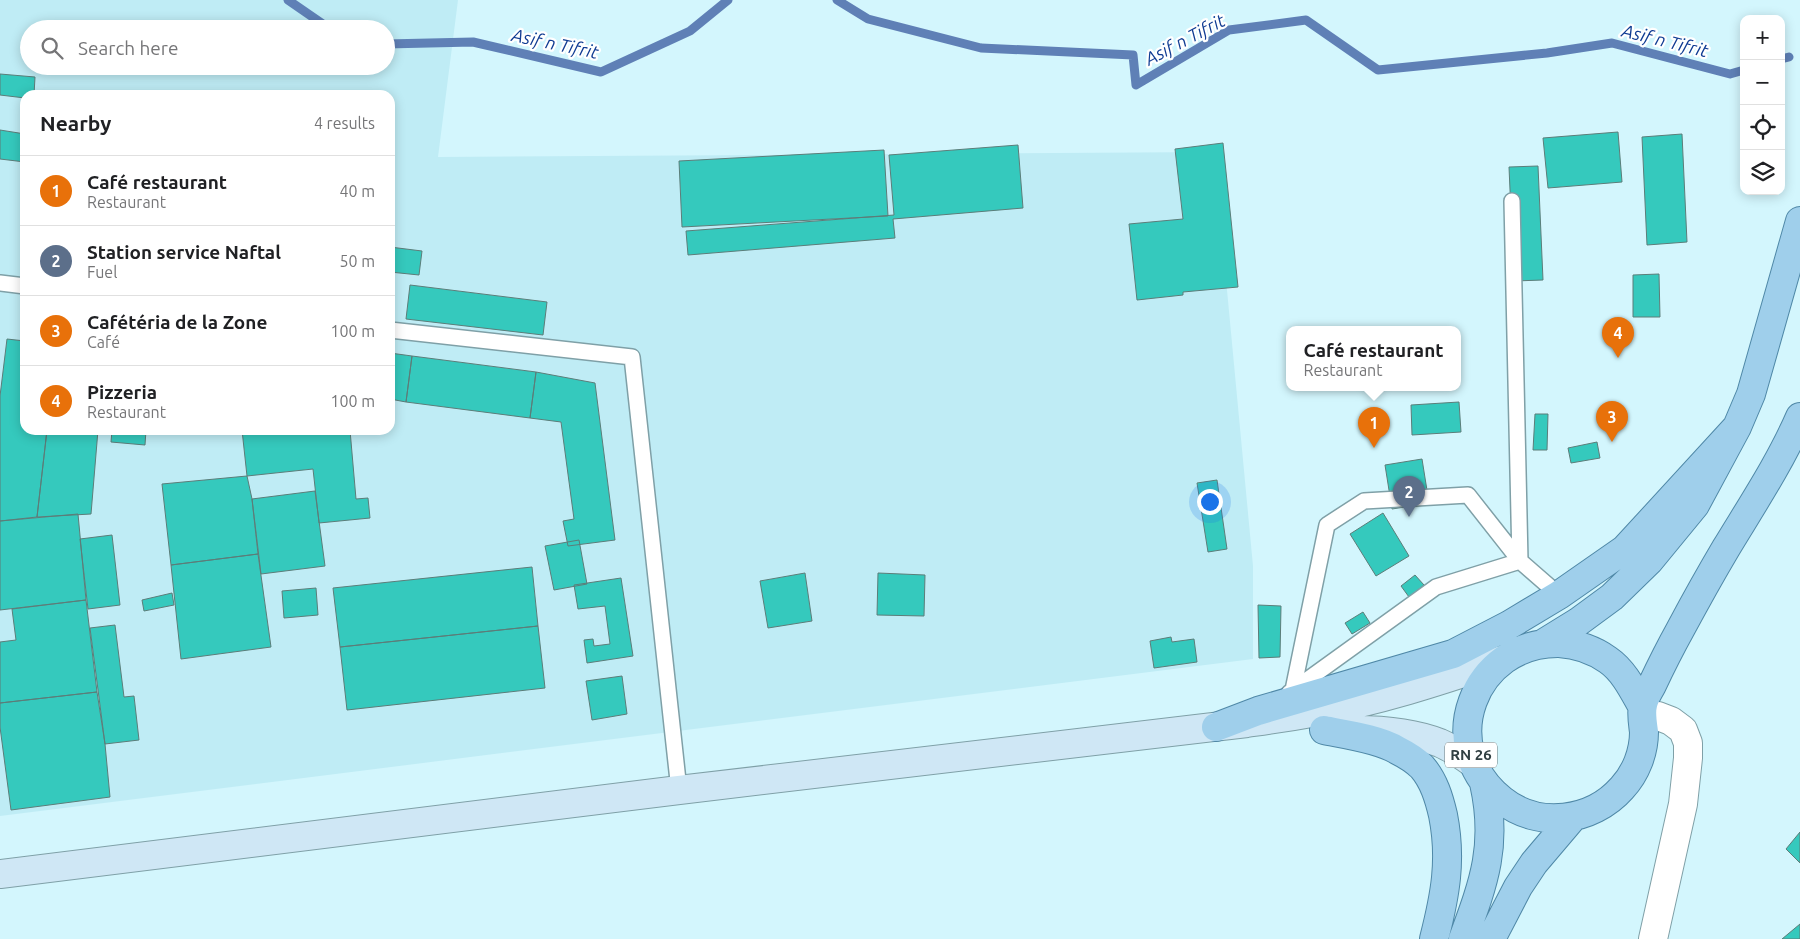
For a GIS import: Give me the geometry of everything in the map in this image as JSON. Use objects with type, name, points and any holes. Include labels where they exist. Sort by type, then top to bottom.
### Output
[{"type":"main road","name":"RN 26","points":[[1800,221],[1751,394],[1737,427],[1695,505],[1649,561],[1612,597],[1578,622],[1544,643],[1522,649],[1502,660],[1486,676],[1474,696],[1468,718],[1468,741],[1479,773],[1502,801],[1524,813],[1548,818],[1573,817],[1592,811],[1608,802],[1622,789],[1633,774],[1640,756],[1644,737],[1643,712],[1660,668],[1725,549],[1787,446],[1800,417]]},
{"type":"main road","points":[[1216,727],[1258,711],[1453,654],[1510,624],[1559,595],[1625,548],[1737,427]]},
{"type":"main road","name":"RN 26","points":[[1544,643],[1567,644],[1590,649],[1610,660],[1626,677],[1643,712]]},
{"type":"main road","points":[[0,874],[679,790],[1216,727],[1312,713],[1376,699],[1440,681],[1502,660]]},
{"type":"main road","points":[[1182,730],[1393,732],[1441,744],[1479,773],[1489,804],[1490,826],[1482,890],[1463,939]]},
{"type":"main road","points":[[1324,730],[1364,738],[1396,748],[1422,766],[1438,794],[1447,836],[1448,872],[1444,902],[1434,939]]},
{"type":"main road","name":"RN 26","points":[[1491,939],[1518,887],[1534,863],[1573,817]]},
{"type":"street","points":[[1643,712],[1672,720],[1683,730],[1688,743],[1683,804],[1653,939]]},
{"type":"lane","points":[[1512,201],[1520,561]]},
{"type":"lane","points":[[0,283],[20,285]]},
{"type":"lane","points":[[395,331],[632,357],[679,790]]},
{"type":"lane","points":[[1293,690],[1326,525],[1364,501],[1468,495],[1520,561],[1559,595]]},
{"type":"lane","points":[[1258,711],[1293,690],[1436,587],[1520,561]]},
{"type":"shaded area","points":[[0,0],[458,0],[438,157],[1214,152],[1253,566],[1253,659],[0,816]]},
{"type":"building","points":[[0,74],[35,77],[34,90],[20,90],[20,97],[0,95]]},
{"type":"building","points":[[0,130],[20,133],[20,161],[0,159]]},
{"type":"building","points":[[1618,132],[1622,182],[1548,188],[1543,138]]},
{"type":"building","points":[[1682,134],[1687,242],[1647,245],[1642,137]]},
{"type":"building","points":[[1223,143],[1238,287],[1183,292],[1183,295],[1137,300],[1129,224],[1183,219],[1175,149]]},
{"type":"building","points":[[1018,145],[1023,208],[893,219],[895,238],[688,255],[686,231],[894,215],[889,155]]},
{"type":"building","points":[[884,150],[888,216],[682,227],[679,161]]},
{"type":"building","points":[[1538,166],[1543,280],[1514,281],[1509,167]]},
{"type":"building","points":[[395,248],[422,251],[419,275],[395,273]]},
{"type":"building","points":[[1659,274],[1660,317],[1633,317],[1633,275]]},
{"type":"building","points":[[410,285],[547,302],[543,335],[406,319]]},
{"type":"building","points":[[7,339],[20,340],[20,435],[46,435],[37,517],[0,521],[0,396]]},
{"type":"building","points":[[395,354],[412,356],[406,402],[395,400]]},
{"type":"building","points":[[412,356],[536,372],[530,418],[406,402]]},
{"type":"building","points":[[536,372],[595,383],[615,540],[568,546],[563,521],[574,519],[561,422],[530,418]]},
{"type":"building","points":[[1459,402],[1461,432],[1412,435],[1411,405]]},
{"type":"building","points":[[1535,414],[1548,414],[1547,450],[1533,450]]},
{"type":"building","points":[[46,435],[98,435],[91,514],[37,517]]},
{"type":"building","points":[[112,435],[146,435],[145,445],[111,442]]},
{"type":"building","points":[[243,435],[350,435],[356,499],[368,498],[370,518],[319,523],[313,469],[247,476]]},
{"type":"building","points":[[1597,442],[1600,458],[1571,463],[1568,448]]},
{"type":"building","points":[[1422,459],[1429,503],[1392,509],[1385,465]]},
{"type":"building","points":[[247,476],[252,499],[258,554],[171,565],[162,484]]},
{"type":"building","points":[[1217,480],[1227,549],[1208,552],[1197,483]]},
{"type":"building","points":[[315,491],[325,566],[261,574],[252,499]]},
{"type":"building","points":[[1383,513],[1409,556],[1376,576],[1350,534]]},
{"type":"building","points":[[78,514],[86,600],[0,610],[0,521]]},
{"type":"building","points":[[112,535],[120,605],[88,609],[80,539]]},
{"type":"building","points":[[579,540],[587,584],[554,590],[545,546]]},
{"type":"building","points":[[258,554],[271,647],[181,659],[171,565]]},
{"type":"building","points":[[532,567],[538,626],[340,647],[333,588]]},
{"type":"building","points":[[805,573],[812,621],[768,628],[760,581]]},
{"type":"building","points":[[878,573],[925,575],[924,616],[877,615]]},
{"type":"building","points":[[1415,575],[1424,585],[1409,597],[1401,586]]},
{"type":"building","points":[[621,578],[633,656],[587,663],[584,640],[593,639],[594,646],[610,644],[605,606],[578,609],[574,585]]},
{"type":"building","points":[[316,588],[318,615],[284,618],[282,591]]},
{"type":"building","points":[[172,593],[174,605],[144,611],[142,600]]},
{"type":"building","points":[[86,600],[97,692],[0,703],[0,642],[16,640],[12,609]]},
{"type":"building","points":[[1258,605],[1281,606],[1280,657],[1259,658]]},
{"type":"building","points":[[1363,612],[1370,623],[1352,634],[1345,623]]},
{"type":"building","points":[[115,625],[124,697],[134,696],[139,740],[105,744],[90,628]]},
{"type":"building","points":[[538,626],[545,688],[347,710],[340,647]]},
{"type":"building","points":[[1171,637],[1172,642],[1194,639],[1197,662],[1154,668],[1150,641]]},
{"type":"building","points":[[622,676],[627,714],[592,720],[586,681]]},
{"type":"building","points":[[97,692],[105,744],[110,797],[11,810],[0,727],[0,703]]},
{"type":"building","points":[[1800,832],[1800,863],[1786,849]]},
{"type":"building","points":[[1800,924],[1800,939],[1782,939]]},
{"type":"waterway","name":"Asif n Tifrit","points":[[288,0],[317,20]]},
{"type":"waterway","name":"Asif n Tifrit","points":[[395,44],[473,42],[601,72],[690,31],[728,0]]},
{"type":"waterway","name":"Asif n Tifrit","points":[[837,0],[868,19],[981,48],[1133,55],[1136,85],[1229,30],[1306,20],[1378,70],[1547,53],[1612,43],[1730,74],[1740,71]]},
{"type":"waterway","name":"Asif n Tifrit","points":[[1785,58],[1789,57]]},
{"type":"place","name":"Pizzeria","points":[[1618,358]]},
{"type":"place","name":"Cafétéria de la Zone","points":[[1612,442]]},
{"type":"place","name":"Café restaurant","points":[[1374,448]]},
{"type":"place","name":"Station service Naftal","points":[[1409,517]]}]
